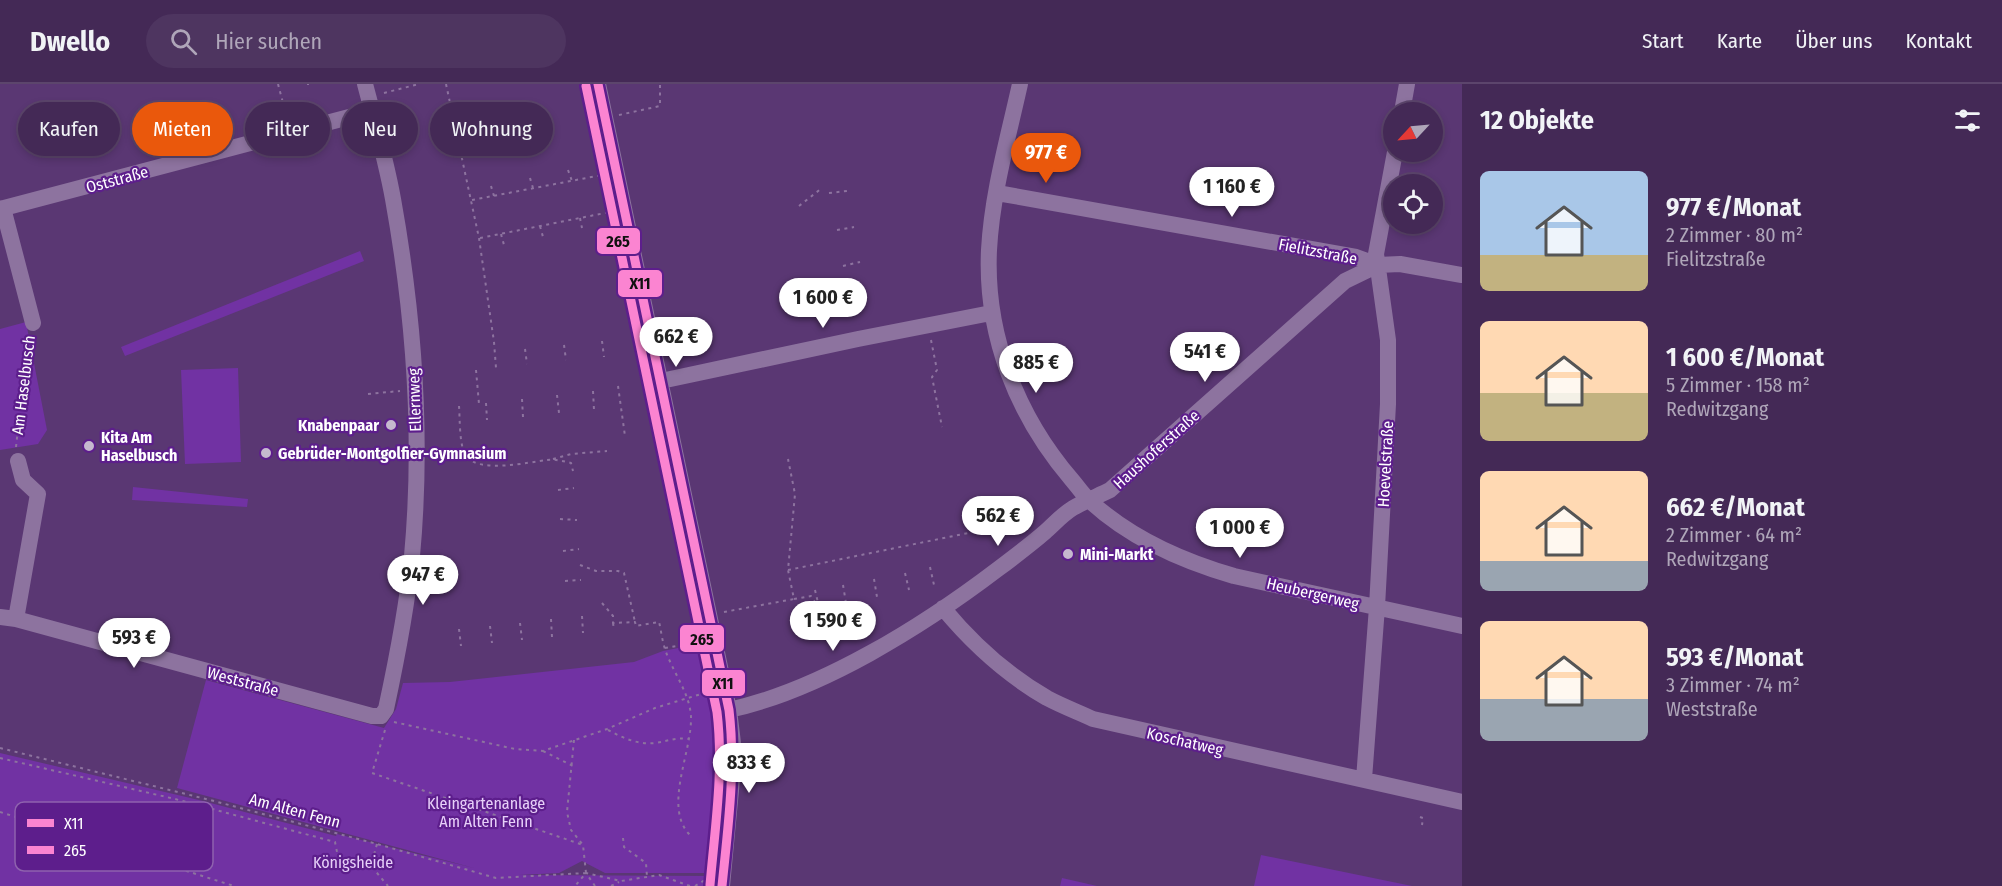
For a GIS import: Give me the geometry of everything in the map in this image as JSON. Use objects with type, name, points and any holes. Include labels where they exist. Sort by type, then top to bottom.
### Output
[{"type":"street","points":[[598,84],[729,710],[733,769],[722,886]]},
{"type":"street","name":"Heubergerweg","points":[[1020,84],[991,227],[989,252],[991,313],[1004,361],[1024,411],[1053,458],[1090,501],[1129,531],[1172,554],[1203,567],[1462,626]]},
{"type":"street","points":[[1404,102],[1407,84]]},
{"type":"street","name":"Oststraße","points":[[330,114],[369,97]]},
{"type":"street","name":"Ellernweg","points":[[369,97],[402,251],[411,322],[416,409],[412,556],[402,633],[385,718]]},
{"type":"street","name":"Oststraße","points":[[2,209],[245,144]]},
{"type":"street","name":"Hoevelstraße","points":[[1364,779],[1377,608],[1388,404],[1389,340],[1376,254],[1393,162]]},
{"type":"street","name":"Fielitzstraße","points":[[997,193],[1356,257],[1378,265],[1400,264],[1462,275]]},
{"type":"street","points":[[2,209],[33,323]]},
{"type":"street","name":"Haushoferstraße","points":[[729,710],[754,705],[838,669],[889,642],[943,608],[997,570],[1072,509],[1110,490],[1345,281],[1378,265]]},
{"type":"street","points":[[661,381],[991,313]]},
{"type":"street","points":[[8,618],[38,494],[23,480],[18,461]]},
{"type":"street","name":"Koschatweg","points":[[943,608],[980,648],[1015,676],[1047,698],[1093,719],[1462,802]]},
{"type":"street","name":"Weststraße","points":[[8,618],[385,718]]},
{"type":"path","points":[[278,84],[283,102]]},
{"type":"path","points":[[369,97],[419,84]]},
{"type":"path","points":[[446,84],[479,238],[496,368]]},
{"type":"path","points":[[605,118],[660,106],[660,84]]},
{"type":"path","points":[[568,170],[572,181]]},
{"type":"path","points":[[472,200],[616,172]]},
{"type":"path","points":[[530,178],[533,188]]},
{"type":"path","points":[[491,186],[494,196]]},
{"type":"path","points":[[799,206],[822,188]]},
{"type":"path","points":[[829,194],[847,191]]},
{"type":"path","points":[[479,238],[624,209]]},
{"type":"path","points":[[580,218],[582,228]]},
{"type":"path","points":[[540,226],[543,237]]},
{"type":"path","points":[[837,230],[854,227]]},
{"type":"path","points":[[501,234],[504,245]]},
{"type":"path","points":[[843,266],[860,262]]},
{"type":"path","points":[[850,301],[867,297]]},
{"type":"path","name":"Am Haselbusch","points":[[18,461],[16,447],[30,328],[33,323]]},
{"type":"path","points":[[928,325],[937,370],[932,377],[942,427]]},
{"type":"path","points":[[602,341],[604,357]]},
{"type":"path","points":[[564,345],[566,360]]},
{"type":"path","points":[[525,349],[527,364]]},
{"type":"path","points":[[476,370],[479,404]]},
{"type":"path","points":[[618,386],[625,436]]},
{"type":"path","points":[[592,391],[594,410]]},
{"type":"path","points":[[368,394],[392,392]]},
{"type":"path","points":[[557,395],[559,413]]},
{"type":"path","points":[[522,399],[523,417]]},
{"type":"path","points":[[486,403],[487,420]]},
{"type":"path","points":[[459,406],[462,447],[465,456],[471,461],[488,466],[550,460],[571,454],[607,451]]},
{"type":"path","points":[[788,459],[795,494],[788,570],[794,599]]},
{"type":"path","points":[[550,460],[571,462],[573,471]]},
{"type":"path","points":[[558,489],[574,488]]},
{"type":"path","points":[[560,519],[577,520]]},
{"type":"path","points":[[788,570],[983,530]]},
{"type":"path","points":[[562,551],[579,549]]},
{"type":"path","points":[[580,565],[596,571],[624,573],[636,626],[658,622],[665,648],[687,697],[691,716],[679,790],[678,812],[683,829],[691,837]]},
{"type":"path","points":[[930,567],[934,585]]},
{"type":"path","points":[[905,573],[909,590]]},
{"type":"path","points":[[874,579],[878,597]]},
{"type":"path","points":[[565,581],[581,580]]},
{"type":"path","points":[[843,585],[846,603]]},
{"type":"path","points":[[710,615],[811,596],[820,610],[815,590]]},
{"type":"path","points":[[602,603],[613,616],[614,630]]},
{"type":"path","points":[[582,616],[583,633]]},
{"type":"path","points":[[551,619],[552,637]]},
{"type":"path","points":[[613,623],[635,622]]},
{"type":"path","points":[[520,623],[522,640]]},
{"type":"path","points":[[490,626],[492,643]]},
{"type":"path","points":[[459,629],[461,646]]},
{"type":"path","points":[[665,648],[714,639]]},
{"type":"path","points":[[543,751],[608,729],[655,708],[687,697],[724,689]]},
{"type":"path","points":[[573,766],[543,751],[515,749],[385,718],[372,773],[583,845]]},
{"type":"path","points":[[608,729],[629,740],[643,743],[655,743],[678,737],[689,739]]},
{"type":"path","points":[[574,740],[567,812],[571,830],[583,845],[585,873],[595,886]]},
{"type":"path","name":"Am Alten Fenn","points":[[0,748],[377,844],[496,879],[585,873],[621,881]]},
{"type":"path","points":[[0,758],[186,802]]},
{"type":"path","points":[[213,809],[335,842],[337,852]]},
{"type":"path","points":[[0,812],[15,817]]},
{"type":"path","points":[[1420,817],[1423,818],[1422,825]]},
{"type":"path","points":[[623,838],[624,847],[646,863],[647,877]]},
{"type":"path","points":[[377,844],[372,863],[375,871],[388,886]]},
{"type":"path","points":[[187,871],[234,886]]},
{"type":"path","points":[[575,886],[585,873]]},
{"type":"path","points":[[611,886],[621,881],[659,875],[690,886]]},
{"type":"green space","points":[[360,251],[364,261],[125,356],[121,347]]},
{"type":"green space","points":[[26,322],[47,430],[38,444],[0,450],[0,329]]},
{"type":"green space","points":[[238,368],[241,462],[185,464],[181,370]]},
{"type":"green space","points":[[133,487],[248,499],[247,507],[132,500]]},
{"type":"green space","points":[[698,644],[717,736],[708,873],[605,873],[582,861],[559,873],[519,875],[713,876],[711,886],[0,886],[0,753],[207,802],[15,802],[15,871],[213,871],[213,804],[336,836],[337,834],[474,868],[177,788],[206,680],[384,728],[396,709],[403,683],[450,682],[634,662],[663,651]]},
{"type":"green space","points":[[1261,855],[1412,886],[1254,886]]},
{"type":"green space","points":[[1062,878],[1097,886],[1060,886]]},
{"type":"transit line","name":"X11","points":[[598,84],[729,710],[732,754],[729,820],[722,886]]},
{"type":"transit line","name":"265","points":[[586,86],[717,712],[720,755],[710,885]]},
{"type":"place","name":"Knabenpaar","points":[[391,425]]},
{"type":"place","name":"Kita Am Haselbusch","points":[[89,446]]},
{"type":"place","name":"Gebrüder-Montgolfier-Gymnasium","points":[[266,453]]},
{"type":"place","name":"Mini-Markt","points":[[1068,554]]},
{"type":"park label","name":"Kleingartenanlage Am Alten Fenn","points":[[486,812]]},
{"type":"park label","name":"Königsheide","points":[[353,862]]}]
